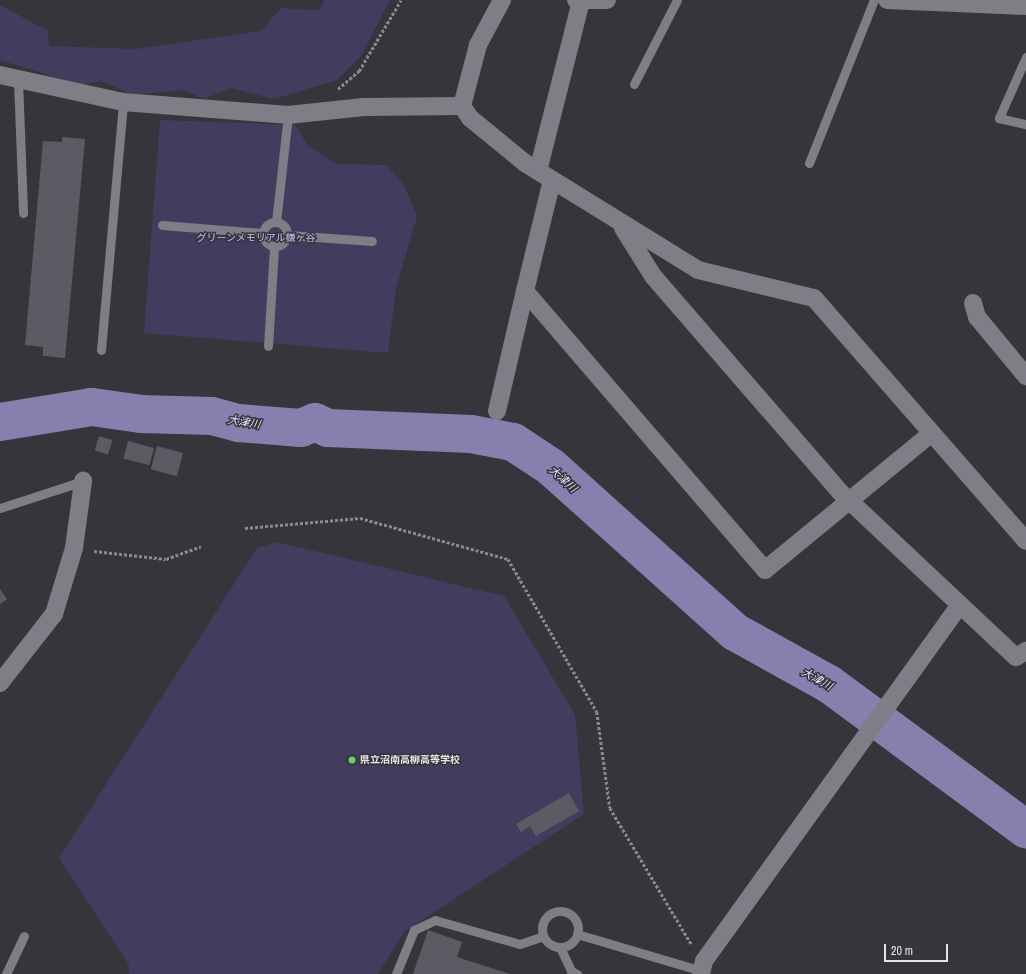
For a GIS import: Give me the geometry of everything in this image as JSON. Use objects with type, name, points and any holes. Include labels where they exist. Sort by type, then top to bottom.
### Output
[{"type":"street","points":[[502,0],[478,45],[462,106],[470,118],[545,175],[622,226],[698,270],[814,298],[1026,541]]},
{"type":"street","points":[[497,411],[525,291],[578,1],[607,0]]},
{"type":"street","points":[[887,0],[1026,6]]},
{"type":"street","points":[[0,75],[122,102],[288,115],[335,110],[462,106]]},
{"type":"street","points":[[622,226],[653,276],[852,501],[1016,657],[1026,651]]},
{"type":"street","points":[[525,291],[765,570],[852,501],[932,433]]},
{"type":"street","points":[[973,303],[977,317],[1026,376]]},
{"type":"street","points":[[0,683],[54,614],[74,548],[83,480]]},
{"type":"street","points":[[702,968],[872,732],[960,605]]},
{"type":"lane","points":[[634,84],[677,0]]},
{"type":"lane","points":[[809,163],[874,0]]},
{"type":"lane","points":[[1026,57],[999,118],[1026,124]]},
{"type":"lane","points":[[18,80],[23,213]]},
{"type":"lane","points":[[101,350],[122,102]]},
{"type":"lane","points":[[276,222],[288,115]]},
{"type":"lane","points":[[262,233],[265,227],[276,222]]},
{"type":"lane","points":[[276,222],[286,229],[288,235]]},
{"type":"lane","points":[[162,225],[262,233]]},
{"type":"lane","points":[[262,233],[268,245],[274,247],[280,246],[288,235]]},
{"type":"lane","points":[[288,235],[372,241]]},
{"type":"lane","points":[[268,346],[274,247]]},
{"type":"lane","points":[[0,508],[83,480]]},
{"type":"lane","points":[[561,910],[572,916],[577,934],[567,945],[560,947],[546,942],[543,936],[543,921],[554,911],[561,910]]},
{"type":"lane","points":[[396,974],[414,930],[435,920],[520,944],[543,936]]},
{"type":"lane","points":[[577,934],[702,968]]},
{"type":"lane","points":[[6,974],[24,936]]},
{"type":"lane","points":[[560,947],[571,972],[577,974]]},
{"type":"path","points":[[335,110],[335,91],[359,70],[401,0]]},
{"type":"path","points":[[244,528],[360,518],[508,559],[597,712],[610,808],[686,937],[702,968]]},
{"type":"path","points":[[74,548],[166,559],[200,546]]},
{"type":"green space","points":[[324,0],[390,0],[361,56],[337,80],[274,99],[231,88],[204,99],[184,90],[133,95],[101,81],[67,88],[49,75],[0,60],[0,5],[48,31],[49,46],[136,49],[261,31],[281,8],[320,10]]},
{"type":"green space","name":"グリーンメモリアル鎌ヶ谷","points":[[160,120],[295,125],[308,146],[337,164],[386,165],[403,183],[417,216],[396,289],[388,353],[144,333]]},
{"type":"green space","name":"県立沼南高柳高等学校","points":[[277,542],[504,596],[575,715],[584,814],[404,932],[378,974],[129,974],[129,965],[59,858],[257,548]]},
{"type":"building","points":[[62,137],[85,139],[65,358],[43,356],[43,347],[25,345],[43,141],[62,142]]},
{"type":"building","points":[[99,436],[112,440],[108,454],[95,450]]},
{"type":"building","points":[[128,441],[154,448],[149,465],[123,458]]},
{"type":"building","points":[[157,446],[183,453],[177,476],[151,469]]},
{"type":"building","points":[[0,589],[7,599],[0,604]]},
{"type":"building","points":[[569,793],[579,811],[536,836],[530,826],[521,832],[516,824]]},
{"type":"building","points":[[428,930],[462,942],[457,957],[510,974],[413,974]]},
{"type":"waterway","name":"大津川","points":[[0,422],[92,407],[141,414],[212,416],[239,423],[301,428],[315,422],[328,428],[471,434],[513,442],[551,467],[735,632],[829,684],[1026,829]]},
{"type":"place","name":"県立沼南高柳高等学校","points":[[352,760]]}]
